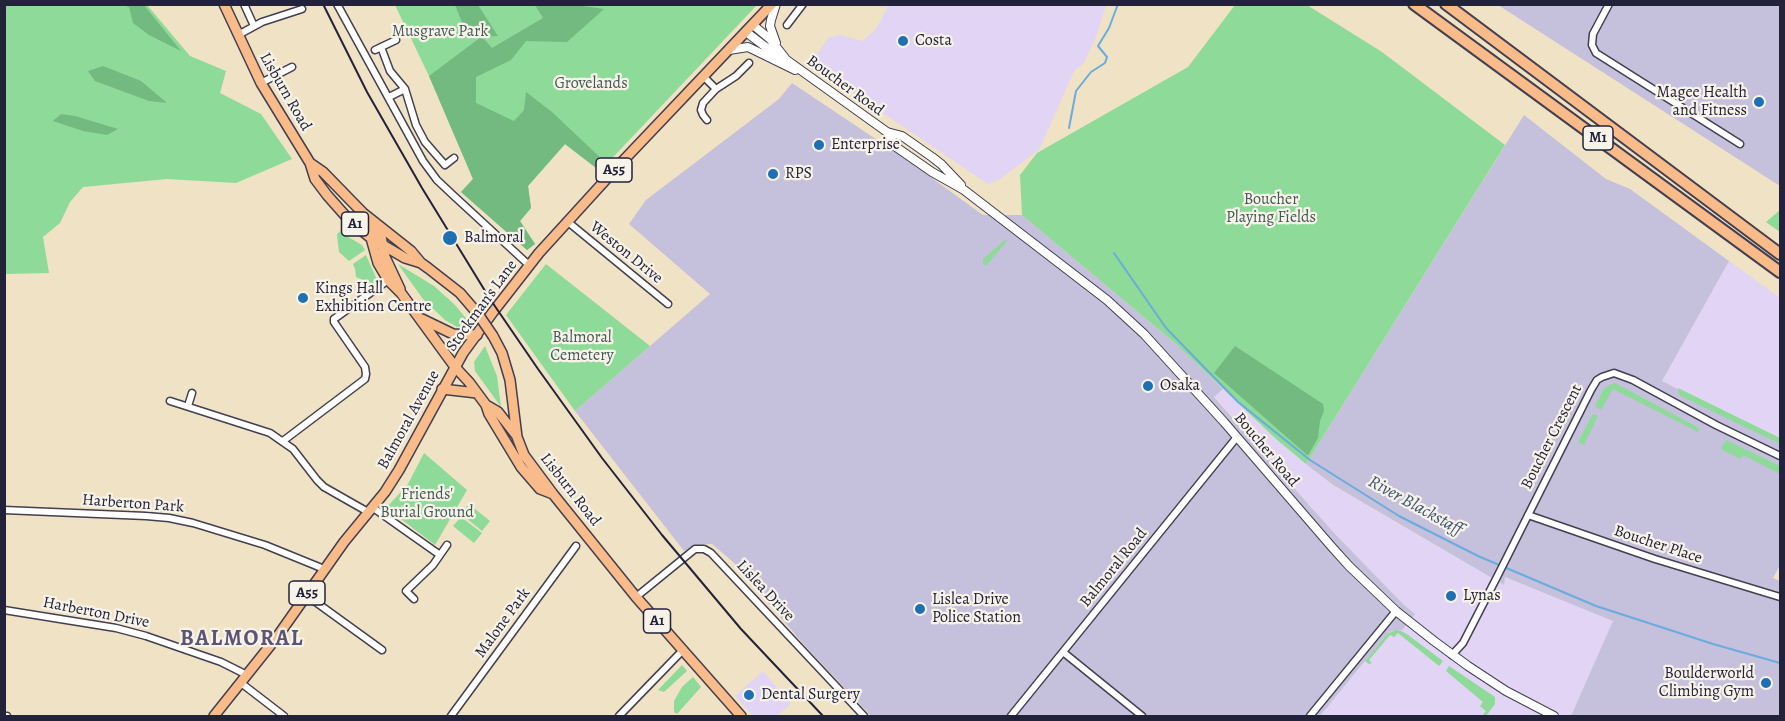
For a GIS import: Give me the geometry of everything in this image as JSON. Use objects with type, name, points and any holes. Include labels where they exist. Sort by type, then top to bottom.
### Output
[{"type":"highway","name":"M1","points":[[1414,4],[1780,272]]},
{"type":"highway","name":"M1","points":[[1446,4],[1780,254]]},
{"type":"main road","name":"A1","points":[[224,4],[238,35]]},
{"type":"main road","name":"Stockman's Lane","points":[[455,367],[530,266],[568,222],[772,4]]},
{"type":"main road","name":"Lisburn Road","points":[[238,35],[261,83],[310,163],[315,179],[327,195],[350,220],[382,246],[405,258],[421,263]]},
{"type":"main road","name":"Lisburn Road","points":[[310,163],[323,172],[363,213],[460,293],[478,314],[502,353],[510,381],[517,437],[524,455],[552,494],[636,597],[741,717]]},
{"type":"main road","name":"A1","points":[[363,213],[363,220],[381,236],[391,278]]},
{"type":"main road","name":"A1","points":[[371,238],[378,263],[486,405],[489,414],[521,467],[540,489],[552,494]]},
{"type":"main road","points":[[420,318],[453,334],[477,335]]},
{"type":"main road","name":"Balmoral Avenue","points":[[214,717],[248,675],[324,569],[385,492],[455,367]]},
{"type":"main road","points":[[442,389],[477,393]]},
{"type":"main road","name":"A1","points":[[486,405],[498,412],[517,437]]},
{"type":"street","points":[[244,4],[254,26]]},
{"type":"street","points":[[337,4],[423,161],[437,180],[530,266]]},
{"type":"street","points":[[776,4],[770,26],[778,48]]},
{"type":"street","points":[[787,25],[803,4]]},
{"type":"street","points":[[1609,4],[1593,34],[1592,45],[1596,53],[1740,144]]},
{"type":"street","points":[[238,35],[254,26],[302,9]]},
{"type":"street","name":"Boucher Road","points":[[750,28],[778,48],[788,61]]},
{"type":"street","name":"Boucher Road","points":[[750,28],[763,46],[788,61],[887,132],[902,136],[932,157],[964,190]]},
{"type":"street","points":[[396,40],[378,49],[390,71],[405,89],[416,125],[434,154],[445,165],[454,158]]},
{"type":"street","points":[[729,50],[748,46],[807,76]]},
{"type":"street","points":[[707,120],[701,110],[703,103],[716,89],[736,76],[749,63]]},
{"type":"street","points":[[261,83],[292,67]]},
{"type":"street","points":[[703,76],[716,89]]},
{"type":"street","points":[[389,98],[405,89]]},
{"type":"street","name":"Boucher Road","points":[[887,132],[896,147],[932,172],[964,190],[1107,300],[1144,334],[1331,546],[1396,611],[1452,655],[1506,691],[1554,717]]},
{"type":"street","name":"Weston Drive","points":[[568,222],[668,304]]},
{"type":"street","points":[[283,441],[365,379],[365,367],[334,319],[391,278]]},
{"type":"street","name":"Boucher Crescent","points":[[1452,655],[1463,643],[1597,380],[1614,373],[1621,375],[1709,422],[1780,456]]},
{"type":"street","points":[[188,406],[192,393]]},
{"type":"street","points":[[170,401],[261,429],[283,441],[297,454],[324,487],[370,509],[440,555]]},
{"type":"street","name":"Balmoral Road","points":[[1011,717],[1237,438]]},
{"type":"street","name":"Harberton Park","points":[[4,510],[169,518],[266,545],[324,569]]},
{"type":"street","name":"Boucher Place","points":[[1528,515],[1655,559],[1780,597]]},
{"type":"street","points":[[414,599],[406,591],[433,565],[447,545]]},
{"type":"street","name":"Malone Park","points":[[451,717],[576,546]]},
{"type":"street","name":"Lislea Drive","points":[[636,597],[695,549],[704,549],[711,553],[864,717]]},
{"type":"street","points":[[306,595],[382,650]]},
{"type":"street","name":"Harberton Drive","points":[[4,610],[116,628],[220,662],[248,675]]},
{"type":"street","points":[[1310,717],[1396,611]]},
{"type":"street","points":[[619,717],[683,650]]},
{"type":"street","points":[[1063,652],[1142,717]]},
{"type":"street","points":[[241,683],[284,717]]},
{"type":"shaded area","points":[[889,5],[1106,5],[1096,37],[1084,63],[1074,71],[1039,150],[1000,179],[988,184],[816,68],[813,60],[828,38],[840,35],[863,41],[876,29]]},
{"type":"shaded area","points":[[1498,5],[1780,5],[1780,186]]},
{"type":"shaded area","points":[[792,83],[904,158],[983,215],[1022,215],[1176,344],[1223,389],[1214,397],[1302,497],[1335,534],[1415,614],[1402,630],[1387,634],[1320,716],[871,716],[806,647],[733,562],[712,544],[697,545],[684,551],[575,411],[710,294],[629,224],[646,200],[779,99]]},
{"type":"shaded area","points":[[1524,115],[1606,179],[1630,189],[1729,261],[1662,381],[1780,441],[1780,565],[1773,578],[1780,581],[1780,716],[1571,716],[1613,621],[1505,577],[1504,585],[1333,485],[1306,464]]},
{"type":"shaded area","points":[[1729,261],[1780,298],[1780,441],[1662,381]]},
{"type":"shaded area","points":[[1223,389],[1276,439],[1332,485],[1504,585],[1505,577],[1614,621],[1571,716],[1320,716],[1387,634],[1397,630],[1415,614],[1335,534],[1214,396]]},
{"type":"shaded area","points":[[763,671],[791,704],[777,716],[753,716],[735,696]]},
{"type":"green space","points":[[4,5],[147,5],[190,56],[226,71],[220,93],[261,114],[292,159],[236,183],[167,179],[83,187],[70,202],[60,223],[43,237],[49,273],[5,274]]},
{"type":"green space","points":[[123,5],[144,5],[181,51],[149,35],[133,23],[129,7]]},
{"type":"green space","name":"Grovelands","points":[[395,5],[757,5],[600,171],[565,144],[528,186],[531,208],[520,221],[535,244],[527,250],[461,192],[473,179],[429,76]]},
{"type":"green space","points":[[455,5],[478,5],[498,36],[482,37],[492,48],[543,18],[535,5],[576,5],[604,9],[567,42],[526,41],[511,60],[476,77],[476,103],[514,121],[524,110],[526,92],[552,112],[607,164],[600,171],[565,144],[528,186],[531,208],[520,221],[535,244],[527,250],[461,192],[473,179],[429,76],[481,37],[465,30]]},
{"type":"green space","name":"Boucher Playing Fields","points":[[1235,5],[1307,5],[1382,52],[1505,145],[1306,464],[1276,439],[1176,344],[1022,215],[1020,175],[1037,153],[1188,67]]},
{"type":"green space","points":[[103,66],[141,81],[167,103],[149,101],[95,81],[88,71]]},
{"type":"green space","points":[[61,114],[118,129],[107,135],[83,131],[53,121]]},
{"type":"green space","points":[[1780,210],[1780,232],[1766,222]]},
{"type":"green space","points":[[341,231],[362,245],[365,250],[349,261],[339,252],[337,234]]},
{"type":"green space","points":[[1005,240],[1007,241],[986,266],[983,259]]},
{"type":"green space","points":[[366,255],[377,280],[372,284],[356,277],[353,264]]},
{"type":"green space","points":[[398,264],[434,286],[471,324],[457,327],[445,320],[423,299]]},
{"type":"green space","name":"Balmoral Cemetery","points":[[546,264],[650,346],[575,411],[506,315]]},
{"type":"green space","points":[[485,346],[497,376],[501,407],[475,371],[474,362]]},
{"type":"green space","points":[[1235,346],[1323,404],[1324,411],[1318,438],[1309,454],[1307,455],[1214,373]]},
{"type":"green space","points":[[1615,383],[1699,428],[1698,432],[1613,389],[1601,410],[1595,406],[1603,390]]},
{"type":"green space","points":[[1678,388],[1780,438],[1780,444],[1679,395]]},
{"type":"green space","points":[[1593,414],[1598,416],[1584,445],[1578,442]]},
{"type":"green space","points":[[1726,440],[1780,466],[1780,474],[1743,455],[1740,459],[1721,449]]},
{"type":"green space","name":"Friends' Burial Ground","points":[[424,453],[467,490],[435,545],[388,506],[408,484]]},
{"type":"green space","points":[[469,504],[490,521],[482,531],[461,514]]},
{"type":"green space","points":[[461,517],[482,533],[474,543],[453,526]]},
{"type":"green space","points":[[1396,630],[1408,635],[1443,661],[1439,666],[1398,633],[1394,637],[1390,635],[1369,660],[1372,663],[1365,661],[1387,634]]},
{"type":"green space","points":[[682,665],[687,671],[664,692],[658,690]]},
{"type":"green space","points":[[1449,666],[1495,697],[1495,704],[1486,716],[1482,716],[1486,711],[1480,706],[1483,702],[1446,671]]},
{"type":"green space","points":[[693,677],[701,687],[677,714],[674,712],[674,701],[682,687]]},
{"type":"waterway","name":"River Blackstaff","points":[[1069,128],[1076,91],[1091,72],[1105,63],[1107,57],[1098,46],[1109,28],[1118,4]]},
{"type":"waterway","name":"River Blackstaff","points":[[1114,253],[1166,328],[1238,402],[1310,460],[1399,516],[1478,556],[1596,606],[1780,663]]},
{"type":"railway","points":[[323,4],[367,92],[422,188],[490,299],[538,369],[602,458],[662,535],[741,629],[823,716]]},
{"type":"place","name":"Costa","points":[[903,41]]},
{"type":"place","name":"Magee Health and Fitness","points":[[1759,102]]},
{"type":"place","name":"Enterprise","points":[[819,145]]},
{"type":"place","name":"RPS","points":[[773,174]]},
{"type":"place","name":"Balmoral","points":[[450,238]]},
{"type":"place","name":"Kings Hall Exhibition Centre","points":[[303,298]]},
{"type":"place","name":"Osaka","points":[[1148,386]]},
{"type":"place","name":"Lynas","points":[[1451,596]]},
{"type":"place","name":"Lislea Drive Police Station","points":[[920,609]]},
{"type":"place","name":"Boulderworld Climbing Gym","points":[[1766,683]]},
{"type":"place","name":"Dental Surgery","points":[[749,695]]},
{"type":"district","name":"BALMORAL","points":[[242,640]]},
{"type":"park label","name":"Musgrave Park","points":[[440,32]]}]
